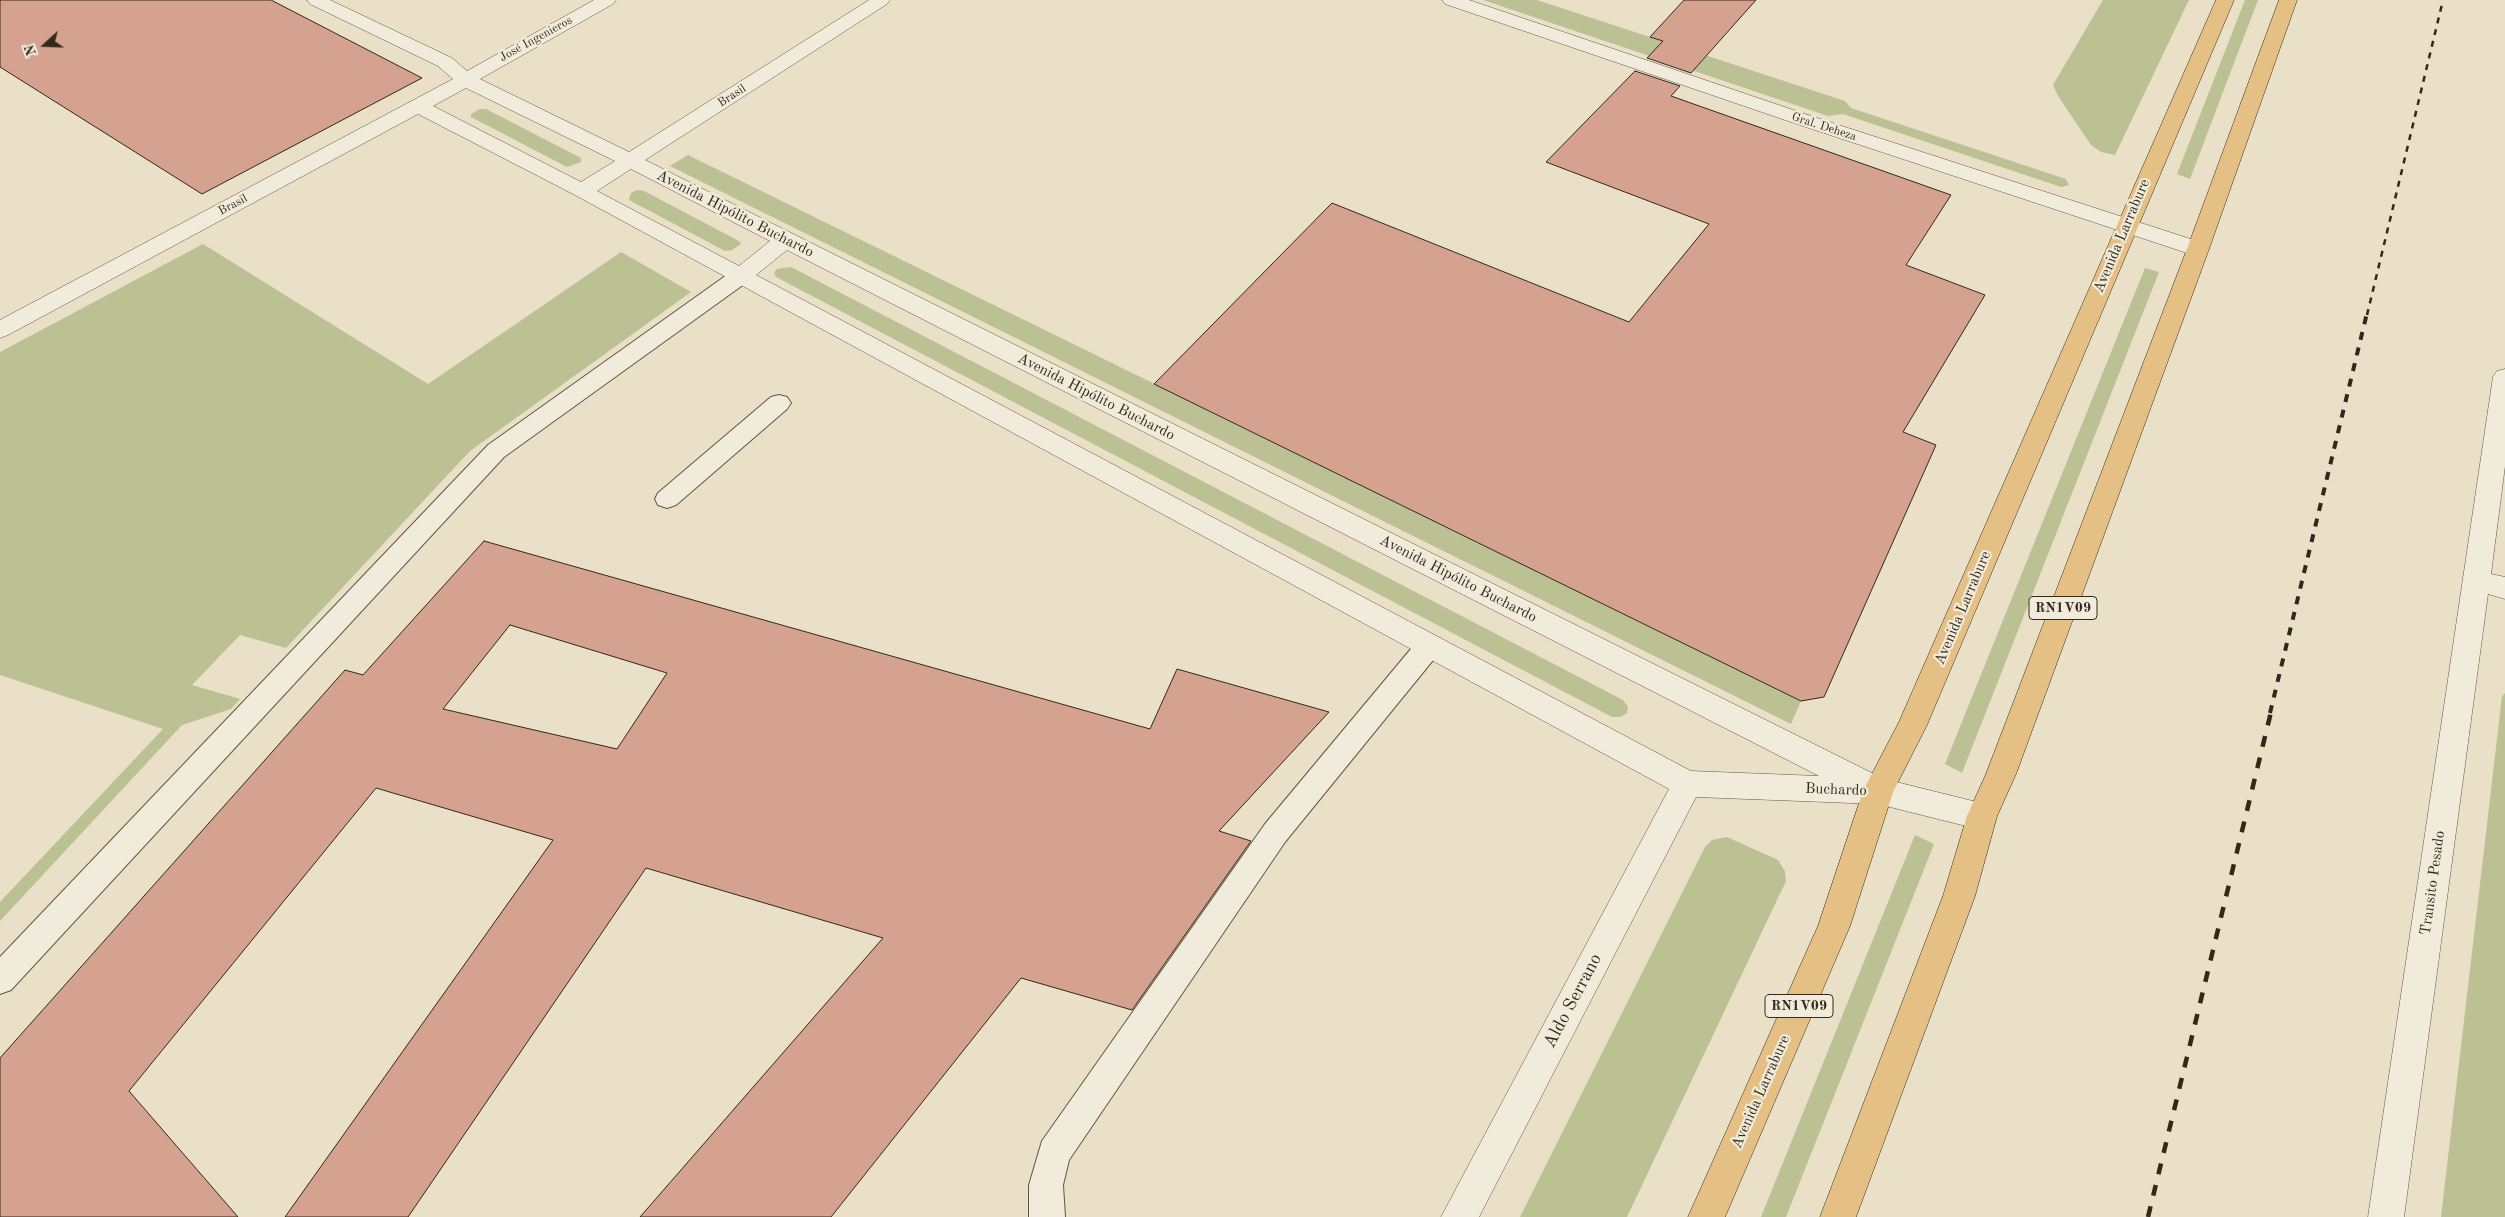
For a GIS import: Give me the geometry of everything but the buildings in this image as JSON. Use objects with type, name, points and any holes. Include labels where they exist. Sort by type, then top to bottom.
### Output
[{"type":"main road","name":"Avenida Larrabure","points":[[1706,1217],[1834,926],[1878,791],[1912,725],[2225,0]]},
{"type":"main road","name":"RN1V09","points":[[1838,1217],[1959,896],[1982,816],[2001,774],[2198,249],[2288,0]]},
{"type":"street","name":"Avenida Hipólito Buchardo","points":[[316,0],[445,62],[466,80],[632,161],[1878,791]]},
{"type":"street","name":"José Ingenieros","points":[[466,80],[488,65],[607,0]]},
{"type":"street","name":"Brasil","points":[[582,191],[632,161],[881,0]]},
{"type":"street","name":"Gral. Deheza","points":[[1451,0],[1804,120],[2198,249]]},
{"type":"street","name":"Brasil","points":[[0,330],[466,80]]},
{"type":"street","points":[[417,105],[582,191],[739,277],[1687,784]]},
{"type":"street","points":[[739,277],[785,240]]},
{"type":"street","name":"Transito Pesado","points":[[2386,1217],[2505,377]]},
{"type":"street","points":[[2475,580],[2505,588]]},
{"type":"street","name":"Buchardo","points":[[1687,784],[1878,791],[1982,816]]},
{"type":"street","name":"Aldo Serrano","points":[[1459,1217],[1687,784]]},
{"type":"lane","points":[[0,979],[496,450],[739,277]]},
{"type":"lane","points":[[667,499],[779,403]]},
{"type":"lane","points":[[1047,1217],[1046,1185],[1054,1153],[1275,833],[1429,646]]},
{"type":"green space","points":[[1483,0],[1537,0],[1845,101],[1851,108],[2066,179],[2069,185],[2061,187],[1843,114],[1828,116]]},
{"type":"green space","points":[[2103,0],[2189,0],[2115,155],[2101,152],[2091,145],[2058,96],[2053,85]]},
{"type":"green space","points":[[2245,0],[2258,0],[2190,179],[2177,174]]},
{"type":"green space","points":[[480,109],[486,109],[581,158],[581,162],[567,167],[471,117],[471,114]]},
{"type":"green space","points":[[688,155],[1801,701],[1791,724],[670,166]]},
{"type":"green space","points":[[637,190],[644,191],[739,241],[741,244],[732,250],[725,251],[629,200],[631,193]]},
{"type":"green space","points":[[203,244],[428,384],[621,252],[691,292],[470,451],[286,648],[240,635],[192,685],[240,699],[231,709],[182,725],[0,921],[0,902],[163,729],[0,675],[0,352]]},
{"type":"green space","points":[[791,267],[1623,700],[1628,707],[1627,713],[1621,717],[1612,717],[776,277],[774,273],[777,269]]},
{"type":"green space","points":[[2145,268],[2159,272],[1962,773],[1945,764]]},
{"type":"green space","points":[[2505,693],[2505,1217],[2441,1217],[2502,696]]},
{"type":"green space","points":[[1915,835],[1934,844],[1786,1217],[1761,1217]]},
{"type":"green space","points":[[1727,837],[1778,860],[1785,871],[1786,881],[1627,1217],[1520,1217],[1705,847],[1712,840]]},
{"type":"railway","points":[[2367,315],[2443,0]]},
{"type":"railway","points":[[2270,713],[2367,313]]},
{"type":"railway","points":[[2148,1217],[2271,712]]}]
